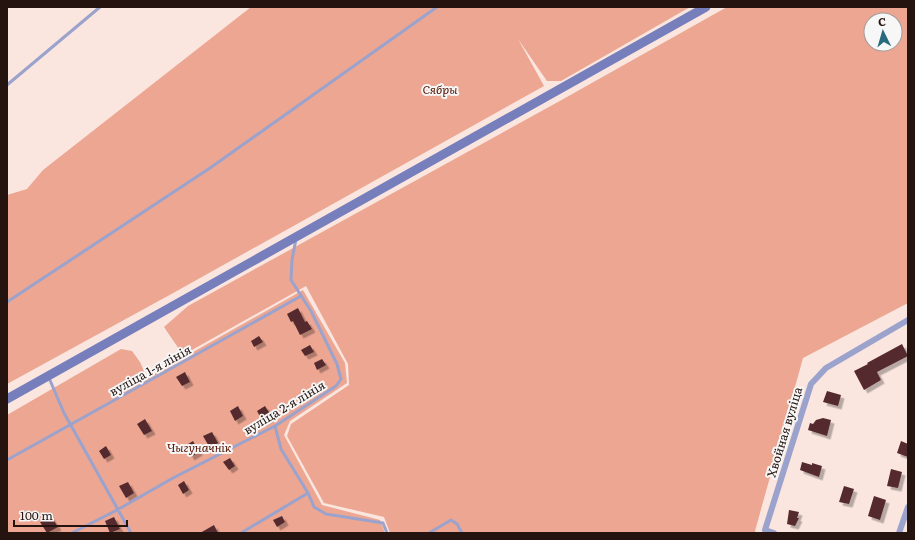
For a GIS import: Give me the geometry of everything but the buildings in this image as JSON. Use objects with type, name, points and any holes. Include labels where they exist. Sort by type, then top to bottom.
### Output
[{"type":"main road","points":[[7,399],[706,7]]},
{"type":"street","name":"Хвойная вуліца","points":[[774,533],[765,530],[810,384],[826,368],[908,320]]},
{"type":"street","points":[[899,533],[908,507]]},
{"type":"lane","points":[[7,85],[100,7]]},
{"type":"lane","points":[[7,302],[210,168],[437,7]]},
{"type":"lane","points":[[297,237],[292,260],[291,280],[301,296]]},
{"type":"lane","name":"вуліца 2-я лінія","points":[[72,533],[117,510],[173,478],[275,426],[336,386],[341,378],[337,364],[311,311],[301,296]]},
{"type":"lane","name":"вуліца 1-я лінія","points":[[7,460],[301,296]]},
{"type":"lane","points":[[48,376],[64,414],[131,533]]},
{"type":"lane","points":[[275,426],[282,449],[308,493],[314,507],[326,514],[383,523],[387,533]]},
{"type":"lane","points":[[241,533],[308,493]]},
{"type":"lane","points":[[429,533],[451,520],[457,524],[462,533]]},
{"type":"green space","name":"Сябры","points":[[251,7],[690,7],[561,81],[547,81],[518,39],[544,86],[7,384],[7,195],[27,189],[43,170]]},
{"type":"green space","points":[[727,7],[908,7],[908,303],[803,358],[755,531],[756,533],[390,533],[384,517],[324,503],[287,436],[291,424],[349,385],[348,364],[306,286],[183,355],[164,327],[188,306]]},
{"type":"green space","name":"Чыгуначнік","points":[[303,290],[345,363],[347,383],[290,421],[284,435],[322,505],[380,520],[385,533],[7,533],[7,415],[121,349],[132,351],[140,362],[147,378]]}]
